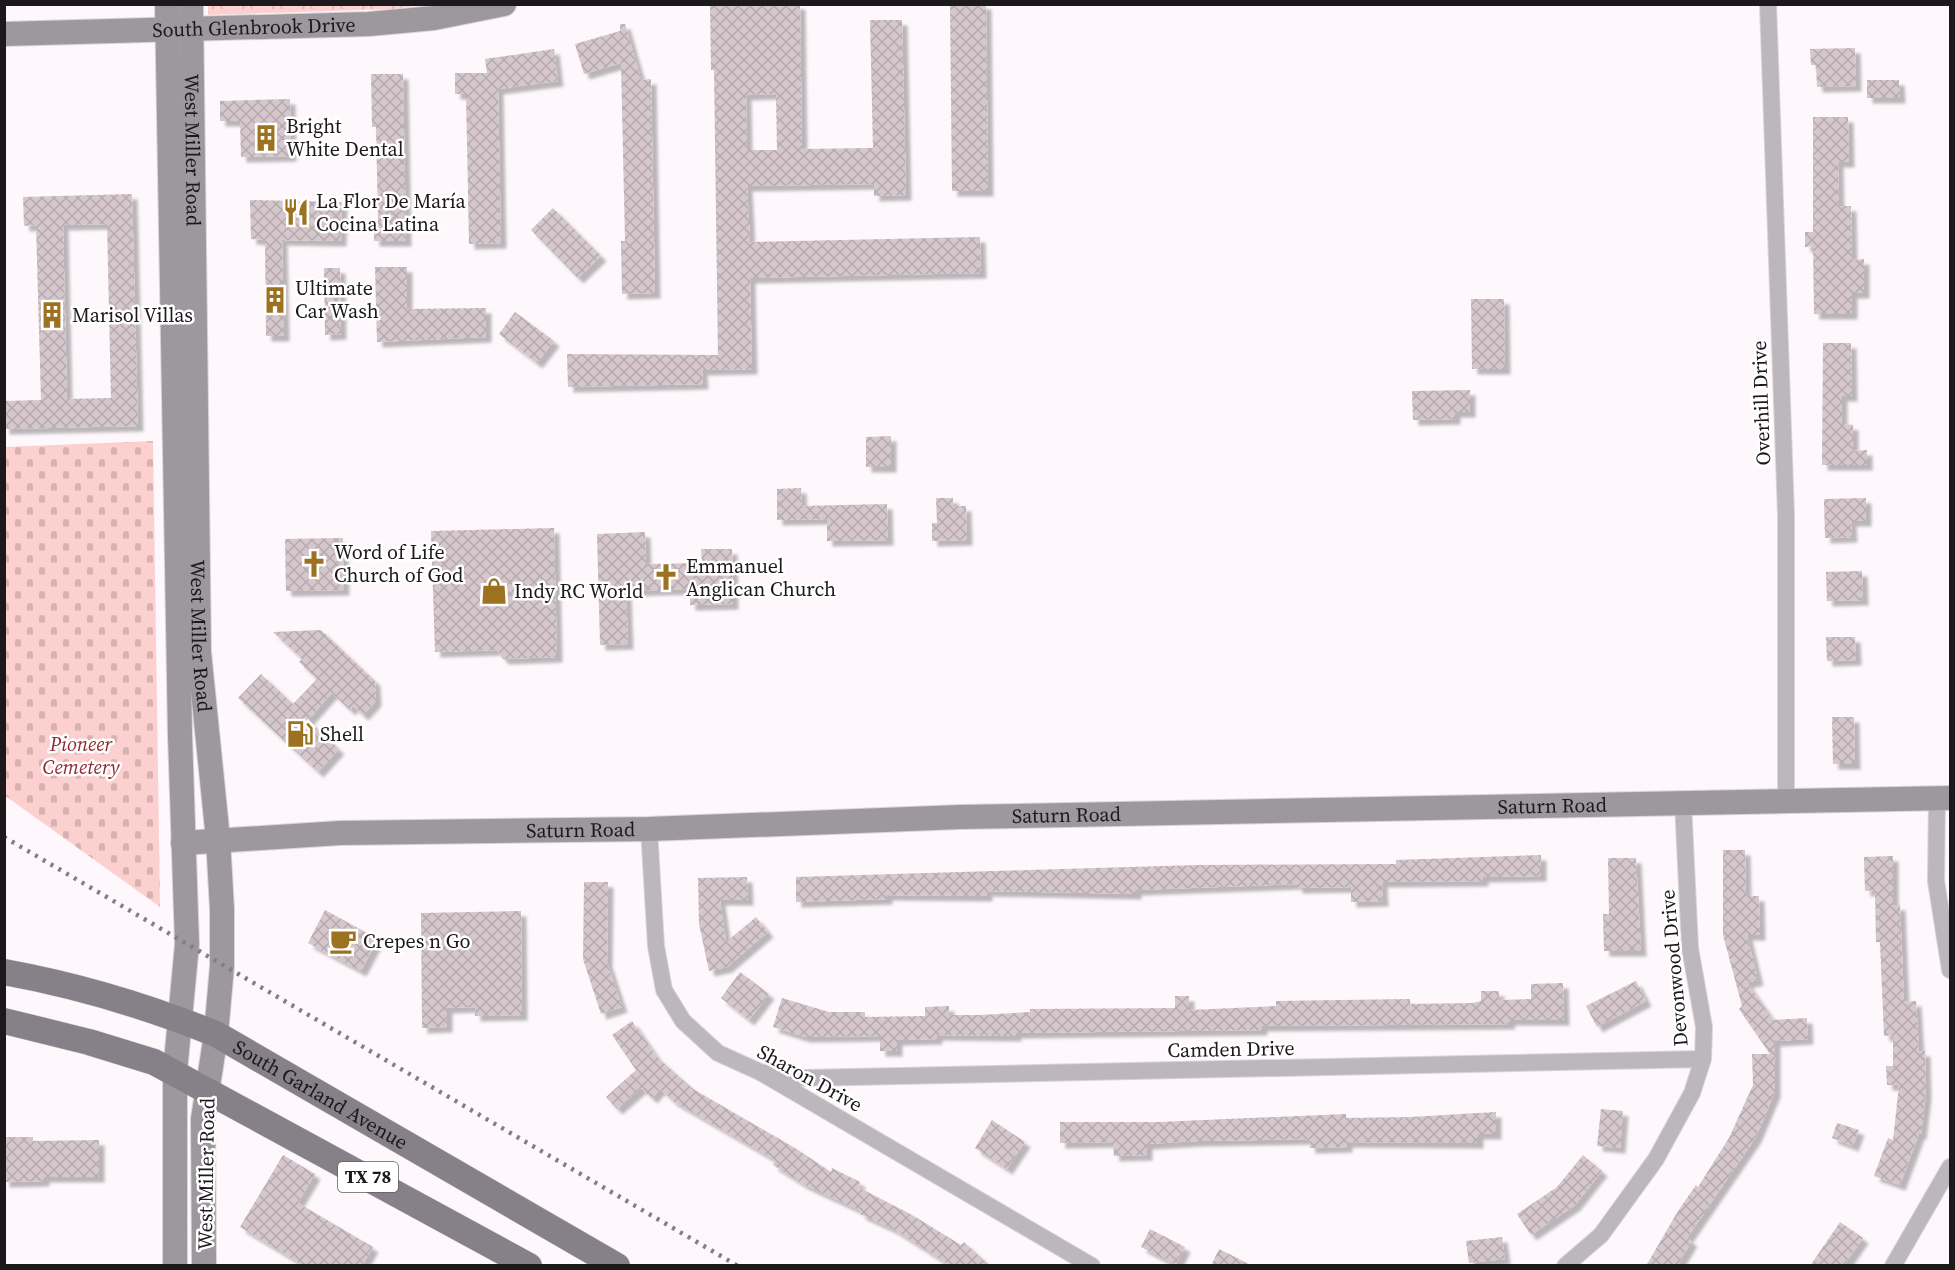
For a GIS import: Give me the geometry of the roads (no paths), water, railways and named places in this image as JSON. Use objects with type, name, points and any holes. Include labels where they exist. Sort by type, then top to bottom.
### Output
[{"type":"main road","name":"West Miller Road","points":[[167,4],[183,843],[187,944],[175,1072],[175,1266]]},
{"type":"main road","name":"West Miller Road","points":[[191,4],[199,652],[218,839],[222,966],[216,1034],[203,1119],[204,1266]]},
{"type":"main road","name":"South Glenbrook Drive","points":[[4,34],[369,24],[434,18],[504,4]]},
{"type":"main road","name":"Saturn Road","points":[[183,843],[340,832],[649,829],[890,819],[1786,800],[1944,799]]},
{"type":"main road","name":"South Garland Avenue","points":[[4,972],[41,979],[181,1020],[216,1034],[617,1266]]},
{"type":"main road","name":"TX 78","points":[[4,1021],[89,1042],[154,1062],[208,1089],[529,1266]]},
{"type":"street","name":"Overhill Drive","points":[[1768,4],[1786,515],[1786,800]]},
{"type":"street","points":[[1944,799],[1936,881],[1950,970]]},
{"type":"street","name":"Devonwood Drive","points":[[1565,1266],[1601,1234],[1656,1159],[1692,1093],[1703,1059],[1704,1027],[1690,948],[1683,802]]},
{"type":"street","name":"Sharon Drive","points":[[649,829],[656,946],[664,990],[683,1021],[718,1053],[760,1072],[1092,1266]]},
{"type":"street","name":"Camden Drive","points":[[760,1072],[816,1078],[1703,1059]]},
{"type":"street","points":[[1893,1266],[1950,1167]]},
{"type":"railway","points":[[4,837],[738,1266]]},
{"type":"place","name":"Bright White Dental","points":[[266,138]]},
{"type":"place","name":"La Flor De María Cocina Latina","points":[[296,212]]},
{"type":"place","name":"Ultimate Car Wash","points":[[275,300]]},
{"type":"place","name":"Marisol Villas","points":[[52,315]]},
{"type":"place","name":"Word of Life Church of God","points":[[314,564]]},
{"type":"place","name":"Emmanuel Anglican Church","points":[[666,577]]},
{"type":"place","name":"Indy RC World","points":[[494,591]]},
{"type":"place","name":"Shell","points":[[300,734]]},
{"type":"place","name":"Crepes n Go","points":[[343,941]]},
{"type":"park label","name":"Pioneer Cemetery","points":[[81,756]]}]
